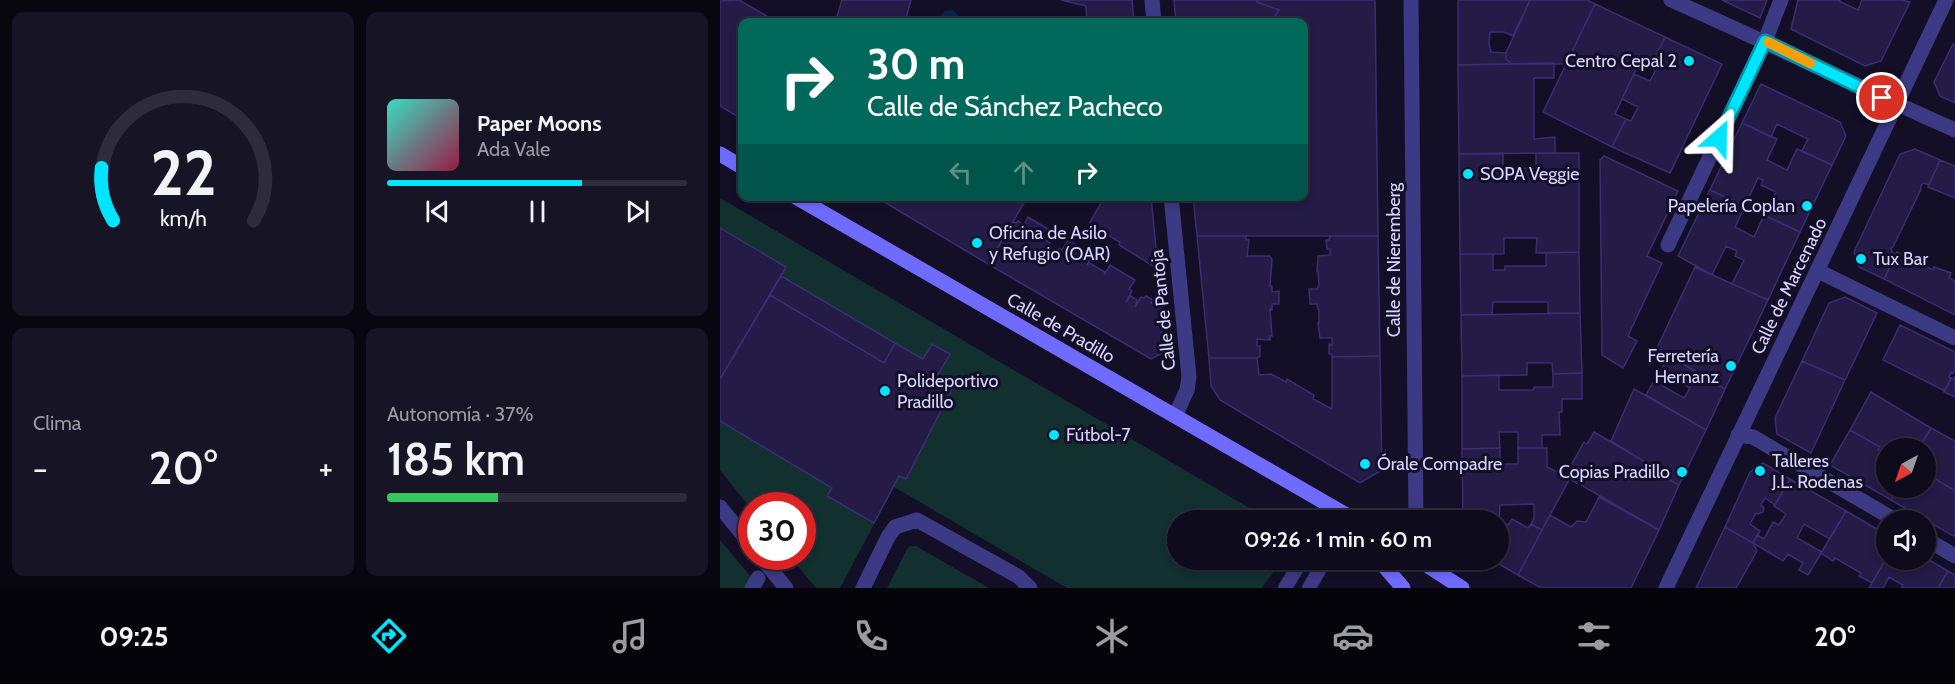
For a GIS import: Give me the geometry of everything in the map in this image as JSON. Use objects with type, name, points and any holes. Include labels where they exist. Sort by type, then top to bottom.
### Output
[{"type":"street","points":[[1152,0],[1154,18]]},
{"type":"street","name":"Calle de Nieremberg","points":[[1411,0],[1416,510]]},
{"type":"street","points":[[1671,0],[1765,41],[1896,105],[1955,130]]},
{"type":"street","points":[[1668,245],[1765,41],[1781,0]]},
{"type":"street","name":"Calle de Marcenado","points":[[1666,588],[1946,0]]},
{"type":"street","points":[[720,154],[738,165]]},
{"type":"street","name":"Calle de Pradillo","points":[[803,201],[1338,510]]},
{"type":"street","name":"Calle de Pantoja","points":[[1171,201],[1189,377],[1187,390],[1175,416]]},
{"type":"street","points":[[1818,271],[1955,338]]},
{"type":"street","points":[[1738,435],[1753,437],[1878,510]]},
{"type":"street","name":"Calle de Pradillo","points":[[1310,493],[1324,510]]},
{"type":"street","points":[[720,507],[738,529]]},
{"type":"street","points":[[863,588],[895,527],[917,520],[1019,577],[1030,588]]},
{"type":"street","points":[[1936,545],[1955,556]]},
{"type":"street","points":[[771,570],[786,588]]},
{"type":"street","points":[[1387,570],[1403,588]]},
{"type":"street","points":[[1436,570],[1462,588]]},
{"type":"lane","points":[[1285,588],[1296,570]]},
{"type":"lane","points":[[1309,588],[1319,570]]},
{"type":"green space","name":"Polideportivo Pradillo","points":[[720,198],[1253,510],[1167,510],[1167,570],[1275,570],[1262,588],[1067,588],[894,487],[840,588],[816,588],[801,570],[816,570],[816,492],[738,493],[720,470]]},
{"type":"green space","points":[[720,540],[738,561],[738,570],[745,570],[751,577],[744,588],[720,588]]},
{"type":"green space","points":[[910,546],[916,546],[989,588],[887,588]]},
{"type":"water","points":[[953,10],[961,18],[939,18],[945,11]]},
{"type":"building","points":[[739,0],[770,18],[738,18],[738,117],[720,106],[720,1]]},
{"type":"building","points":[[842,0],[911,0],[906,18],[837,18]]},
{"type":"building","points":[[1061,0],[1132,0],[1134,18],[1087,18],[1086,6]]},
{"type":"building","points":[[1174,0],[1257,0],[1257,2],[1279,10],[1274,18],[1176,18]]},
{"type":"building","points":[[1257,0],[1375,0],[1378,236],[1197,236],[1194,201],[1308,201],[1308,18],[1274,18],[1279,10],[1257,2]]},
{"type":"building","points":[[1458,0],[1530,0],[1513,36],[1504,32],[1490,32],[1491,52],[1506,53],[1506,59],[1512,64],[1458,65]]},
{"type":"building","points":[[1530,0],[1587,0],[1595,4],[1566,64],[1512,64],[1506,59],[1506,53]]},
{"type":"building","points":[[1722,0],[1767,0],[1760,18]]},
{"type":"building","points":[[1798,0],[1840,0],[1858,10],[1862,0],[1910,2],[1881,61],[1865,66],[1791,29]]},
{"type":"building","points":[[1595,4],[1665,37],[1652,64],[1641,59],[1615,114],[1626,119],[1612,147],[1543,112]]},
{"type":"building","points":[[1665,37],[1722,64],[1670,173],[1612,147],[1626,119],[1631,121],[1638,107],[1622,99],[1634,74],[1650,81],[1657,67],[1652,64]]},
{"type":"building","points":[[1953,44],[1955,45],[1955,103],[1940,96],[1934,82]]},
{"type":"building","points":[[1554,63],[1554,78],[1534,78],[1534,139],[1555,137],[1555,153],[1459,154],[1458,65]]},
{"type":"building","points":[[1761,84],[1840,122],[1846,136],[1832,165],[1802,151],[1808,139],[1777,124],[1771,137],[1742,123]]},
{"type":"building","points":[[1742,123],[1777,139],[1767,160],[1787,170],[1797,149],[1832,165],[1800,232],[1764,215],[1776,192],[1761,185],[1763,180],[1758,178],[1745,206],[1710,190]]},
{"type":"building","points":[[1915,149],[1940,160],[1929,185],[1924,183],[1921,185],[1891,248],[1896,255],[1884,279],[1859,267],[1854,252],[1900,154]]},
{"type":"building","points":[[1503,153],[1503,169],[1536,168],[1536,153],[1579,153],[1579,252],[1536,253],[1537,238],[1504,238],[1504,254],[1460,254],[1459,154]]},
{"type":"building","points":[[1604,156],[1678,191],[1647,256],[1662,263],[1628,336],[1637,341],[1623,368],[1602,355],[1600,160]]},
{"type":"building","points":[[1940,160],[1955,166],[1955,198],[1928,187]]},
{"type":"building","points":[[1710,190],[1745,206],[1735,227],[1754,237],[1764,215],[1800,232],[1768,300],[1732,284],[1744,260],[1735,256],[1737,251],[1726,246],[1712,275],[1678,256]]},
{"type":"building","name":"Oficina de Asilo y Refugio (OAR)","points":[[882,201],[1025,201],[988,264]]},
{"type":"building","points":[[1102,201],[1151,201],[1158,269],[1119,245],[1120,242],[1089,224]]},
{"type":"building","points":[[1028,217],[1053,232],[1047,241],[1050,243],[1045,255],[1049,248],[1055,252],[1053,259],[1068,240],[1093,255],[1087,265],[1089,263],[1105,272],[1104,275],[1110,265],[1135,280],[1129,289],[1132,291],[1126,302],[1131,296],[1137,300],[1135,307],[1141,297],[1146,296],[1153,300],[1151,303],[1162,309],[1164,327],[1161,333],[1165,335],[1166,351],[1151,359],[988,264],[1013,222],[1018,221],[1024,225]]},
{"type":"building","points":[[720,228],[786,267],[720,379]]},
{"type":"building","points":[[1197,236],[1246,236],[1246,240],[1249,240],[1247,256],[1270,256],[1272,259],[1270,286],[1272,286],[1272,292],[1279,291],[1279,304],[1272,304],[1272,310],[1270,309],[1272,336],[1270,340],[1257,339],[1260,356],[1257,358],[1209,358]]},
{"type":"building","points":[[1330,236],[1378,236],[1380,356],[1332,357],[1332,354],[1329,354],[1329,344],[1332,345],[1332,338],[1320,338],[1319,310],[1317,304],[1310,304],[1309,289],[1317,289],[1319,284],[1318,256],[1330,255],[1326,240],[1329,240]]},
{"type":"building","points":[[1579,252],[1580,313],[1548,313],[1548,302],[1493,302],[1492,315],[1461,315],[1460,254],[1493,254],[1493,270],[1505,270],[1505,266],[1546,266],[1546,253]]},
{"type":"building","points":[[1897,252],[1933,270],[1934,267],[1951,273],[1949,278],[1955,281],[1955,315],[1884,279]]},
{"type":"building","points":[[1695,267],[1768,300],[1725,389],[1657,348]]},
{"type":"building","points":[[781,276],[895,343],[884,363],[770,295]]},
{"type":"building","points":[[770,295],[884,363],[895,343],[923,359],[932,344],[950,354],[935,380],[952,389],[906,479],[899,476],[874,523],[827,496],[832,488],[720,421],[720,379]]},
{"type":"building","points":[[1845,297],[1877,313],[1845,380],[1802,361],[1829,303]]},
{"type":"building","points":[[1580,313],[1582,373],[1553,374],[1552,363],[1527,363],[1527,375],[1462,376],[1461,315]]},
{"type":"building","points":[[1900,325],[1955,352],[1955,370],[1951,372],[1949,377],[1951,378],[1945,391],[1883,360]]},
{"type":"building","points":[[1380,356],[1382,470],[1360,483],[1220,400],[1211,386],[1209,358],[1257,358],[1259,375],[1271,374],[1286,382],[1287,379],[1314,395],[1313,399],[1332,409],[1332,357]]},
{"type":"building","points":[[1669,356],[1725,389],[1706,430],[1646,395],[1654,381],[1684,398],[1690,388],[1661,370]]},
{"type":"building","points":[[1802,361],[1845,380],[1811,453],[1777,434],[1775,418]]},
{"type":"building","points":[[1582,373],[1582,399],[1562,399],[1562,412],[1559,412],[1560,435],[1542,435],[1542,448],[1518,448],[1518,432],[1499,432],[1500,448],[1462,449],[1462,376],[1499,375],[1499,390],[1533,390],[1534,387],[1553,387],[1553,374]]},
{"type":"building","points":[[1955,376],[1955,397],[1944,392],[1951,378],[1954,379]]},
{"type":"building","points":[[1634,389],[1706,430],[1679,485],[1643,466],[1645,462],[1611,441]]},
{"type":"building","points":[[1871,392],[1931,428],[1925,438],[1876,438],[1876,445],[1850,430]]},
{"type":"building","points":[[1931,428],[1955,441],[1955,491],[1936,479],[1936,438],[1925,438]]},
{"type":"building","points":[[1850,430],[1876,445],[1876,491],[1830,465]]},
{"type":"building","points":[[1594,432],[1645,462],[1643,466],[1679,485],[1659,530],[1581,485],[1583,481],[1581,479],[1578,484],[1567,477],[1584,442],[1587,444]]},
{"type":"building","points":[[1500,448],[1500,464],[1518,464],[1518,448],[1547,448],[1547,467],[1570,478],[1542,530],[1531,524],[1534,519],[1534,504],[1500,505],[1500,510],[1463,510],[1462,449]]},
{"type":"building","points":[[1763,463],[1790,479],[1775,505],[1765,498],[1761,505],[1764,508],[1763,512],[1756,513],[1750,524],[1760,531],[1753,543],[1725,527],[1750,472]]},
{"type":"building","points":[[1790,479],[1846,511],[1830,539],[1804,524],[1797,538],[1822,552],[1808,575],[1799,570],[1803,563],[1788,554],[1783,561],[1753,543],[1757,535],[1764,539],[1773,522],[1779,525],[1786,514],[1774,506]]},
{"type":"building","points":[[1936,479],[1955,491],[1955,537],[1936,526],[1936,510],[1908,510],[1891,500],[1892,498],[1936,498]]},
{"type":"building","points":[[1599,497],[1659,530],[1631,588],[1541,588],[1518,575],[1550,515],[1571,527],[1577,521],[1586,522]]},
{"type":"building","points":[[1846,511],[1876,529],[1876,570],[1880,570],[1872,583],[1859,576],[1861,573],[1821,553]]},
{"type":"building","points":[[1512,519],[1528,528],[1531,524],[1542,530],[1518,575],[1509,570],[1509,524]]},
{"type":"building","points":[[1725,527],[1753,543],[1757,551],[1736,588],[1696,588]]},
{"type":"building","points":[[1936,564],[1948,571],[1938,588],[1901,588],[1903,585],[1889,577],[1883,588],[1869,588],[1879,570],[1936,570]]},
{"type":"building","points":[[1948,571],[1955,575],[1955,588],[1938,588]]},
{"type":"slow traffic","points":[[1768,42],[1810,63]]},
{"type":"place","name":"Centro Cepal 2","points":[[1689,61]]},
{"type":"place","name":"SOPA Veggie","points":[[1468,174]]},
{"type":"place","name":"Papelería Coplan","points":[[1807,206]]},
{"type":"place","name":"Oficina de Asilo y Refugio (OAR)","points":[[977,243]]},
{"type":"place","name":"Tux Bar","points":[[1861,259]]},
{"type":"place","name":"Ferretería Hernanz","points":[[1731,366]]},
{"type":"place","name":"Polideportivo Pradillo","points":[[885,391]]},
{"type":"place","name":"Fútbol-7","points":[[1054,435]]},
{"type":"place","name":"Órale Compadre","points":[[1365,464]]},
{"type":"place","name":"Talleres J.L. Rodenas","points":[[1760,471]]},
{"type":"place","name":"Copias Pradillo","points":[[1682,472]]},
{"type":"route","points":[[1719,138],[1765,41],[1882,98]]}]
